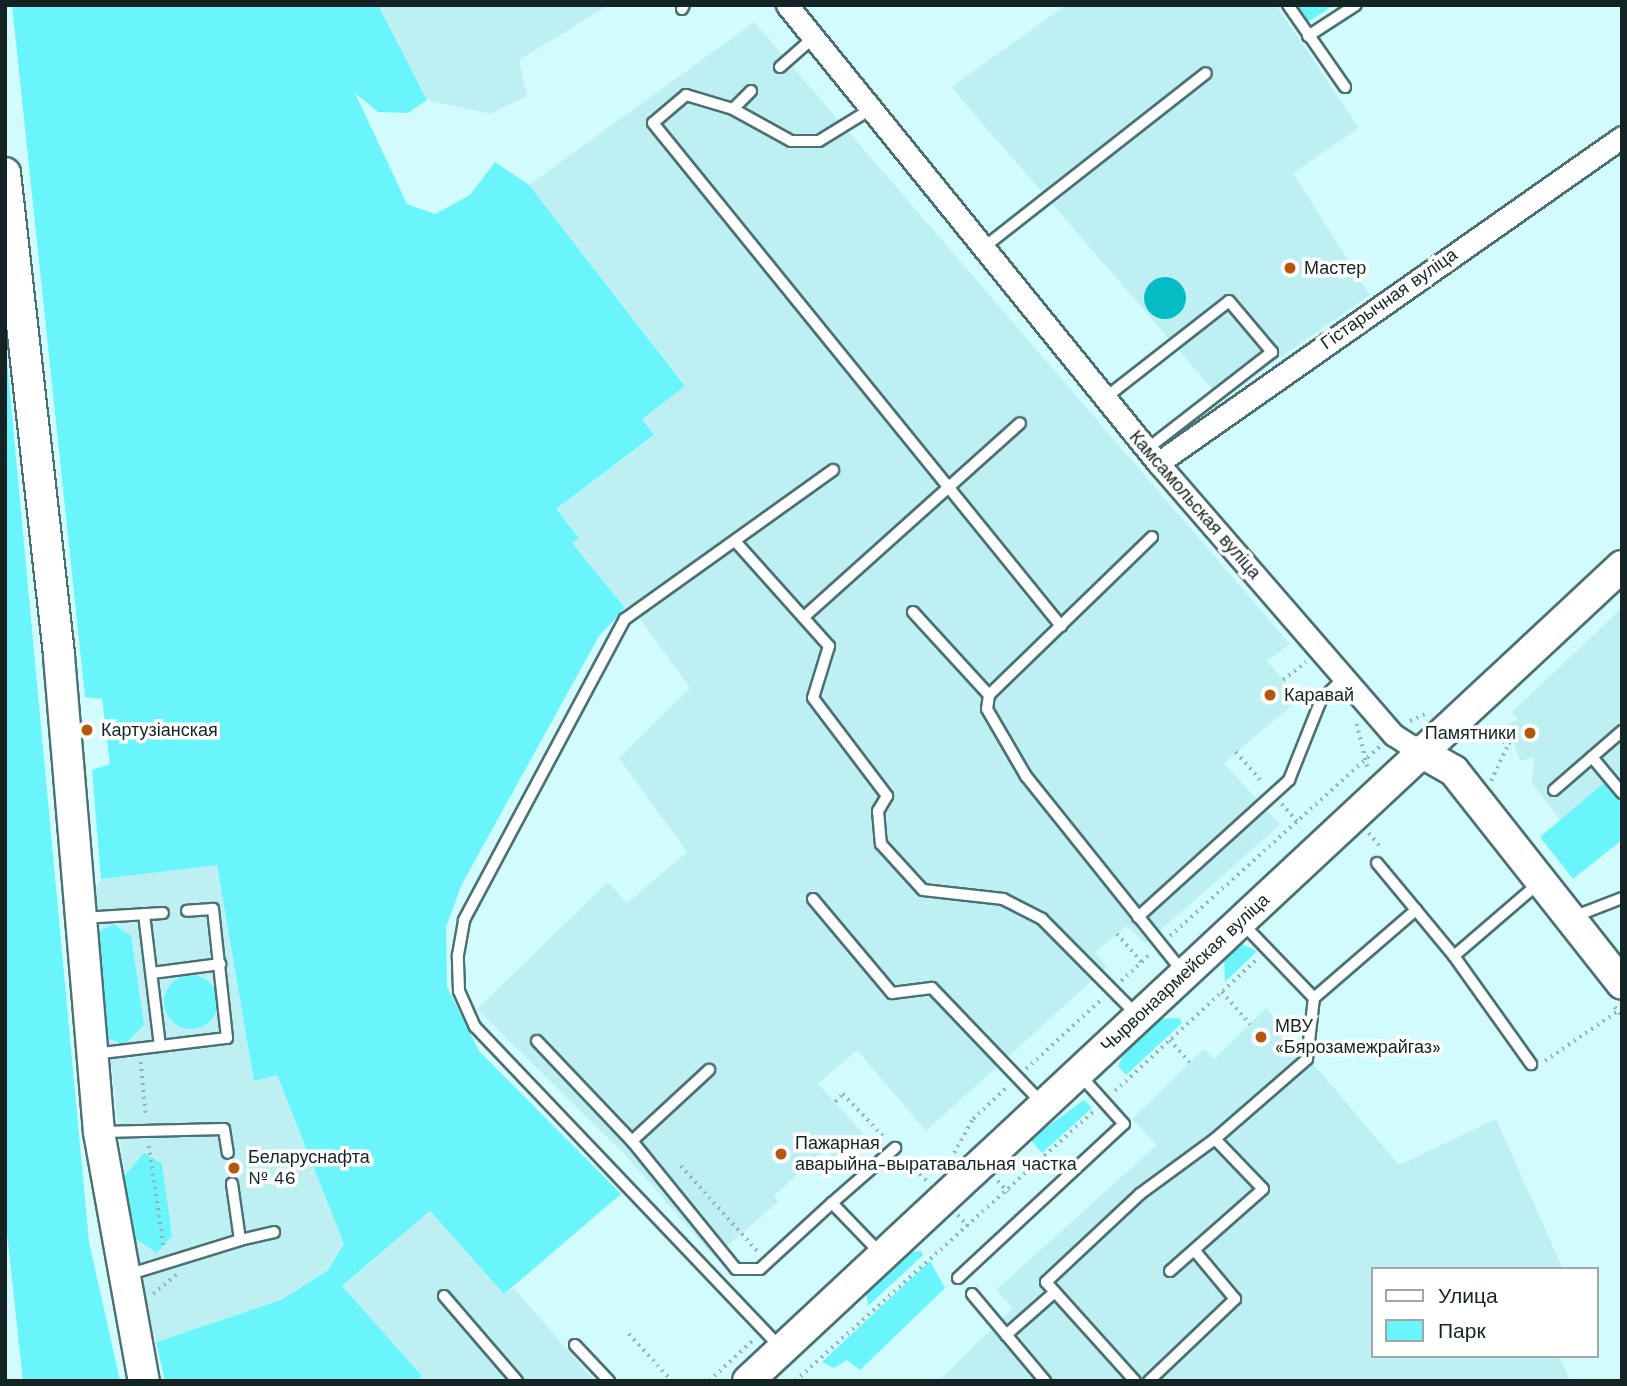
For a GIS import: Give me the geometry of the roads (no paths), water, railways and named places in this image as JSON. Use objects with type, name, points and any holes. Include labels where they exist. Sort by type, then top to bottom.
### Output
[{"type":"main road","points":[[5,173],[59,656],[77,919],[99,1132],[121,1277],[144,1381]]},
{"type":"main road","name":"Чырвонаармейская вуліца","points":[[748,1381],[772,1340],[882,1255],[1045,1106],[1419,751],[1622,566]]},
{"type":"main road","name":"Камсамольская вуліца","points":[[1419,751],[1454,771],[1570,919],[1620,998]]},
{"type":"street","name":"Камсамольская вуліца","points":[[787,5],[1152,456],[1394,735],[1419,751]]},
{"type":"street","name":"Гістарычная вуліца","points":[[1152,456],[1622,137]]},
{"type":"lane","points":[[1288,5],[1345,87]]},
{"type":"lane","points":[[1308,36],[1356,5]]},
{"type":"lane","points":[[780,67],[813,38]]},
{"type":"lane","points":[[983,248],[1206,73]]},
{"type":"lane","points":[[733,109],[751,91]]},
{"type":"lane","points":[[871,109],[819,141],[791,141],[733,109],[686,95],[653,123],[1061,626]]},
{"type":"lane","points":[[1105,398],[1229,301],[1272,352],[1152,456]]},
{"type":"lane","points":[[804,617],[946,485],[1020,423]]},
{"type":"lane","points":[[772,1340],[475,1027],[460,991],[458,956],[464,920],[625,618],[833,470]]},
{"type":"lane","points":[[1152,537],[989,695],[988,709],[1026,776],[1184,974]]},
{"type":"lane","points":[[736,541],[830,646],[813,698],[887,796],[877,820],[881,844],[923,890],[1003,899],[1041,919],[1113,988],[1139,1017]]},
{"type":"lane","points":[[914,612],[989,695]]},
{"type":"lane","points":[[1139,917],[1289,780],[1321,699],[1344,678]]},
{"type":"lane","points":[[1554,790],[1622,731]]},
{"type":"lane","points":[[1592,757],[1622,793]]},
{"type":"lane","points":[[1377,863],[1454,956],[1531,1063]]},
{"type":"lane","points":[[1454,956],[1541,881]]},
{"type":"lane","points":[[1570,919],[1622,898]]},
{"type":"lane","points":[[813,899],[892,993],[932,988],[1045,1106]]},
{"type":"lane","points":[[91,1055],[227,1038],[213,909],[187,911]]},
{"type":"lane","points":[[1135,1381],[1046,1282],[1140,1195],[1215,1139],[1307,1059],[1314,998],[1416,910]]},
{"type":"lane","points":[[77,919],[163,913]]},
{"type":"lane","points":[[144,914],[160,1046]]},
{"type":"lane","points":[[1240,921],[1314,998]]},
{"type":"lane","points":[[152,973],[220,964]]},
{"type":"lane","points":[[537,1041],[632,1141],[736,1269],[747,1272],[767,1262],[895,1149]]},
{"type":"lane","points":[[632,1141],[709,1070]]},
{"type":"lane","points":[[958,1278],[1124,1124],[1079,1074]]},
{"type":"lane","points":[[99,1132],[147,1134],[224,1129],[228,1153]]},
{"type":"lane","points":[[1170,1271],[1263,1189],[1215,1139]]},
{"type":"lane","points":[[232,1184],[240,1240]]},
{"type":"lane","points":[[832,1203],[882,1255]]},
{"type":"lane","points":[[121,1277],[274,1232]]},
{"type":"lane","points":[[1149,1381],[1235,1298],[1195,1251]]},
{"type":"lane","points":[[1006,1335],[1055,1292]]},
{"type":"lane","points":[[972,1294],[1045,1381]]},
{"type":"lane","points":[[444,1296],[517,1381]]},
{"type":"lane","points":[[575,1345],[609,1381]]},
{"type":"place","name":"Мастер","points":[[1290,268]]},
{"type":"place","name":"Каравай","points":[[1270,695]]},
{"type":"place","name":"Картузіанская","points":[[87,730]]},
{"type":"place","name":"Памятники","points":[[1530,733]]},
{"type":"place","name":"МВУ «Бярозамежрайгаз»","points":[[1261,1037]]},
{"type":"place","name":"Пажарная аварыйна-выратавальная частка","points":[[781,1154]]},
{"type":"place","name":"Беларуснафта № 46","points":[[234,1168]]}]
